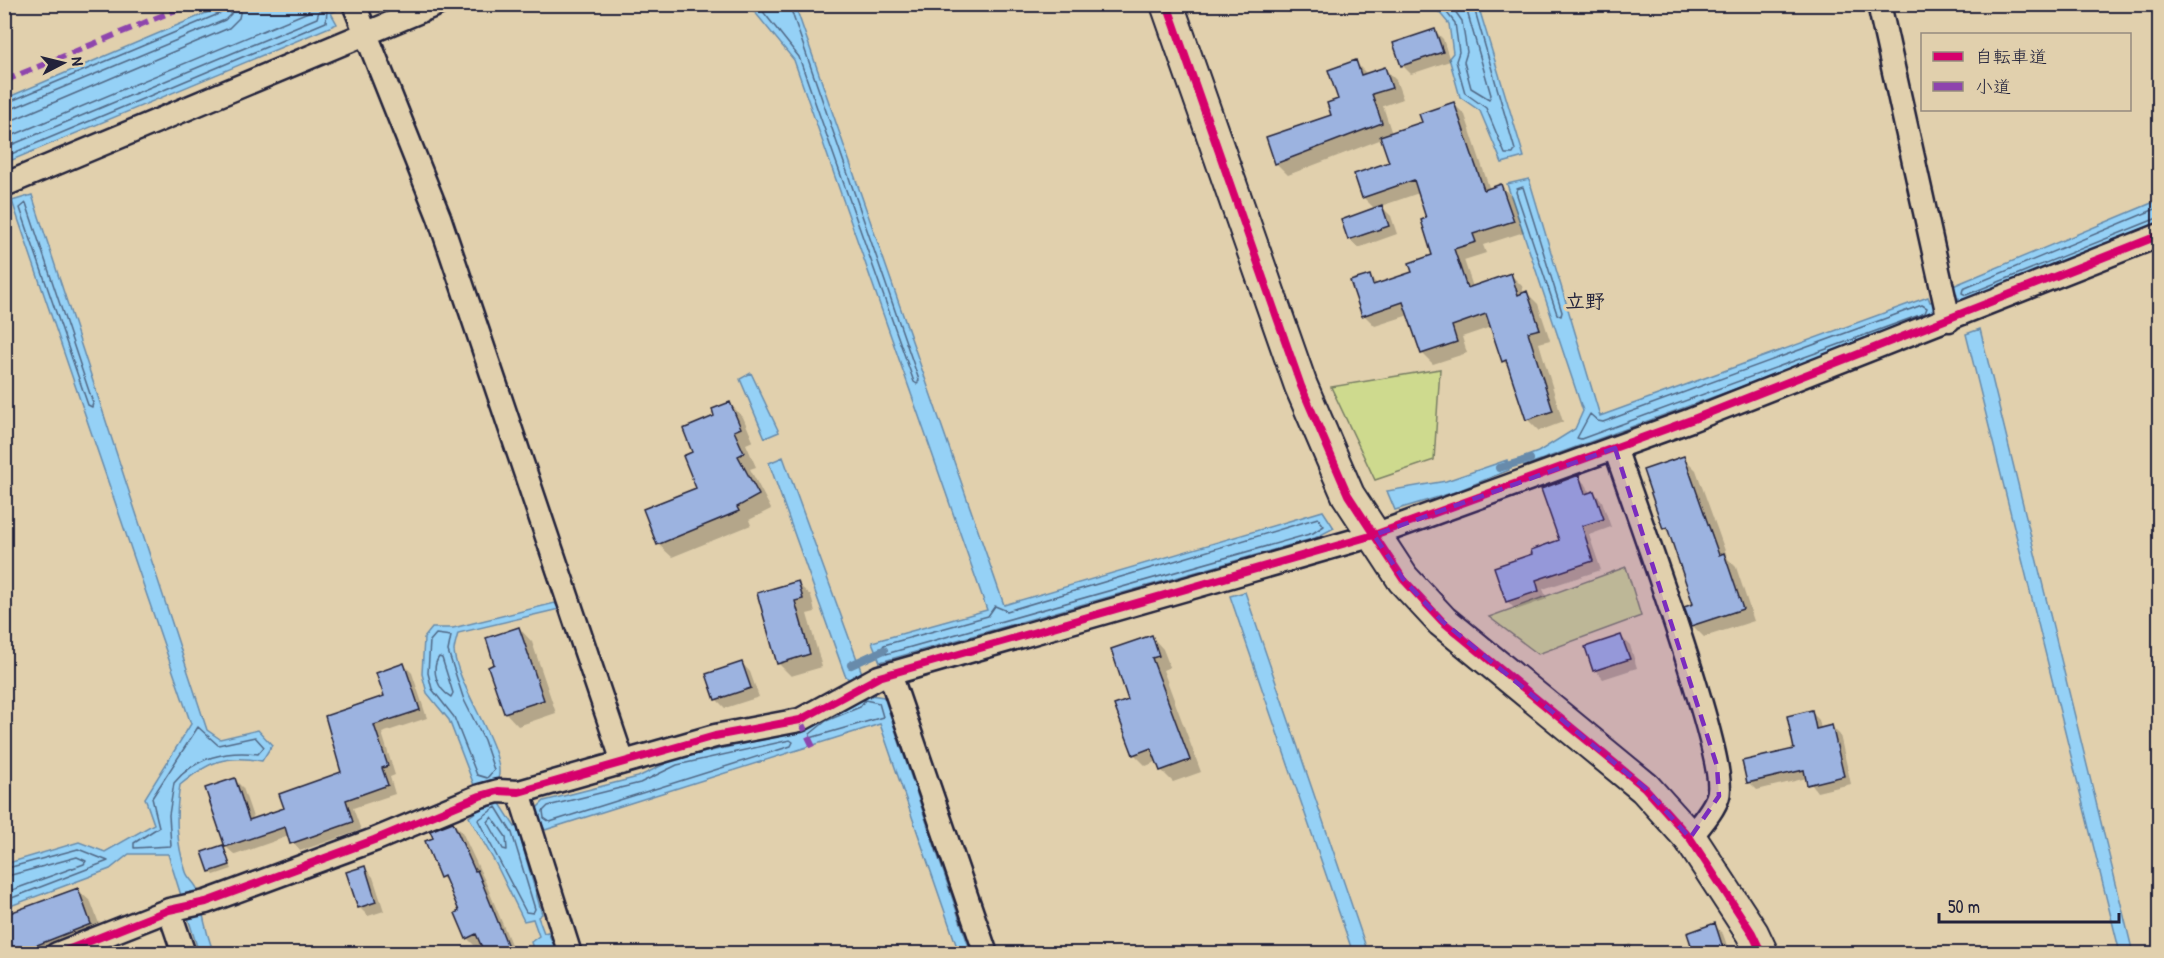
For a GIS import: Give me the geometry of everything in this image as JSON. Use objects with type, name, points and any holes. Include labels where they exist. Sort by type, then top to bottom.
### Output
[{"type":"street","points":[[354,4],[440,217],[623,762]]},
{"type":"street","points":[[4,184],[437,4]]},
{"type":"street","points":[[1167,4],[1301,386],[1348,495],[1402,579],[1442,621],[1645,788],[1690,838],[1752,933],[1762,954]]},
{"type":"street","points":[[1879,4],[1949,320]]},
{"type":"street","points":[[57,954],[169,910],[206,902],[374,840],[505,798],[715,735],[800,720],[890,674],[1374,535],[1614,448],[1949,320],[2160,235]]},
{"type":"street","points":[[1614,448],[1682,650],[1717,765],[1719,796],[1690,838]]},
{"type":"street","points":[[890,674],[986,954]]},
{"type":"street","points":[[505,798],[531,834],[570,954]]},
{"type":"street","points":[[169,910],[184,954]]},
{"type":"highlighted area","points":[[1615,448],[1717,766],[1719,796],[1690,838],[1645,788],[1442,621],[1403,579],[1374,535]]},
{"type":"green space","points":[[1440,369],[1434,460],[1375,480],[1331,387]]},
{"type":"green space","points":[[1626,567],[1641,616],[1538,654],[1489,617]]},
{"type":"water","points":[[225,5],[347,5],[331,13],[337,24],[5,163],[4,99]]},
{"type":"water","points":[[749,5],[795,5],[1004,605],[1323,511],[1334,528],[1315,538],[880,662],[872,642],[987,610],[794,60]]},
{"type":"water","points":[[1433,5],[1478,5],[1524,157],[1502,163],[1480,111],[1460,97],[1449,58],[1453,53],[1449,24]]},
{"type":"water","points":[[1529,179],[1600,416],[1928,297],[1930,302],[1956,293],[1953,286],[2159,200],[2159,222],[1960,304],[1959,298],[1933,309],[1932,317],[1524,466],[1522,458],[1538,452],[1575,429],[1583,411],[1507,184]]},
{"type":"water","points":[[32,195],[207,730],[220,739],[258,730],[272,745],[262,761],[227,759],[208,765],[180,785],[177,818],[180,850],[187,874],[198,891],[206,930],[214,953],[199,953],[168,854],[129,854],[110,869],[5,908],[5,864],[79,842],[105,852],[154,824],[145,798],[191,724],[12,201]]},
{"type":"water","points":[[1980,329],[2133,953],[2120,953],[1966,334]]},
{"type":"water","points":[[751,373],[779,432],[765,438],[740,379]]},
{"type":"water","points":[[783,457],[870,695],[884,697],[971,953],[959,953],[880,724],[545,830],[542,824],[518,830],[542,914],[538,917],[544,933],[548,932],[557,953],[534,953],[531,942],[539,936],[533,919],[524,921],[496,864],[469,817],[489,802],[482,783],[474,785],[449,720],[427,693],[422,674],[424,638],[432,628],[453,628],[555,603],[559,609],[458,633],[454,647],[463,682],[489,736],[499,767],[498,779],[491,782],[497,799],[515,827],[538,817],[535,810],[544,801],[638,777],[675,759],[802,731],[816,724],[853,684],[845,675],[769,463]]},
{"type":"water","points":[[1507,460],[1509,470],[1455,492],[1395,510],[1387,491],[1446,481]]},
{"type":"water","points":[[1245,592],[1368,953],[1353,953],[1230,596]]},
{"type":"building","points":[[1435,29],[1443,52],[1401,66],[1393,43]]},
{"type":"building","points":[[1356,60],[1361,75],[1385,67],[1392,88],[1372,94],[1382,123],[1275,164],[1266,137],[1331,115],[1327,103],[1338,99],[1328,70]]},
{"type":"building","points":[[1454,102],[1484,190],[1501,184],[1514,221],[1473,234],[1476,242],[1454,249],[1467,288],[1511,273],[1518,295],[1527,291],[1540,329],[1528,332],[1553,411],[1526,420],[1506,360],[1502,362],[1486,314],[1452,326],[1457,342],[1421,354],[1403,302],[1362,316],[1350,281],[1370,275],[1373,285],[1412,272],[1409,263],[1432,255],[1421,220],[1426,218],[1414,180],[1362,198],[1354,174],[1389,162],[1380,136],[1422,122],[1419,114]]},
{"type":"building","points":[[1382,205],[1389,226],[1348,240],[1341,220]]},
{"type":"building","points":[[730,402],[741,428],[734,431],[744,453],[738,456],[759,495],[737,507],[739,511],[657,545],[643,509],[696,488],[683,456],[692,452],[683,429],[714,416],[712,409]]},
{"type":"building","points":[[1684,456],[1719,555],[1724,553],[1743,609],[1691,626],[1684,607],[1693,604],[1667,527],[1663,529],[1643,470]]},
{"type":"building","points":[[1579,475],[1585,494],[1594,491],[1604,519],[1582,526],[1593,561],[1536,580],[1539,591],[1506,602],[1494,567],[1532,554],[1531,550],[1559,540],[1541,489]]},
{"type":"building","points":[[798,581],[803,599],[795,601],[810,654],[777,664],[757,593]]},
{"type":"building","points":[[519,627],[544,700],[504,713],[488,667],[494,664],[486,638]]},
{"type":"building","points":[[1152,635],[1159,656],[1152,658],[1190,760],[1160,771],[1151,748],[1133,755],[1114,705],[1128,700],[1111,649]]},
{"type":"building","points":[[1621,635],[1630,659],[1593,671],[1585,647]]},
{"type":"building","points":[[742,662],[751,688],[715,700],[706,674]]},
{"type":"building","points":[[404,663],[420,710],[374,725],[388,766],[382,768],[388,785],[346,800],[353,822],[290,844],[285,827],[225,847],[205,788],[235,778],[249,820],[284,808],[279,794],[341,772],[325,716],[384,696],[376,673]]},
{"type":"building","points":[[1812,710],[1816,729],[1832,725],[1844,776],[1807,785],[1804,770],[1747,783],[1742,761],[1794,749],[1787,716]]},
{"type":"building","points":[[453,822],[475,871],[477,870],[511,954],[485,954],[476,934],[466,939],[455,913],[459,911],[444,876],[440,878],[425,841],[433,838],[430,831]]},
{"type":"building","points":[[223,845],[230,865],[209,872],[202,852]]},
{"type":"building","points":[[365,866],[376,902],[358,908],[346,872]]},
{"type":"building","points":[[78,888],[91,924],[14,954],[4,954],[4,915]]},
{"type":"building","points":[[1715,923],[1725,954],[1694,954],[1687,933]]},
{"type":"waterway","points":[[1499,468],[1530,459]]},
{"type":"waterway","points":[[851,665],[884,650]]},
{"type":"marked path","points":[[4,81],[190,4]]},
{"type":"marked path","points":[[800,720],[815,751]]},
{"type":"cycle path","points":[[1167,4],[1301,386],[1348,495],[1403,579],[1442,621],[1645,788],[1690,838],[1752,933],[1762,954]]},
{"type":"cycle path","points":[[57,954],[169,910],[206,902],[374,840],[480,796],[498,791],[519,792],[715,736],[800,720],[879,677],[1374,535],[1691,420],[2160,235]]},
{"type":"district","name":"立野","points":[[1585,301]]}]
